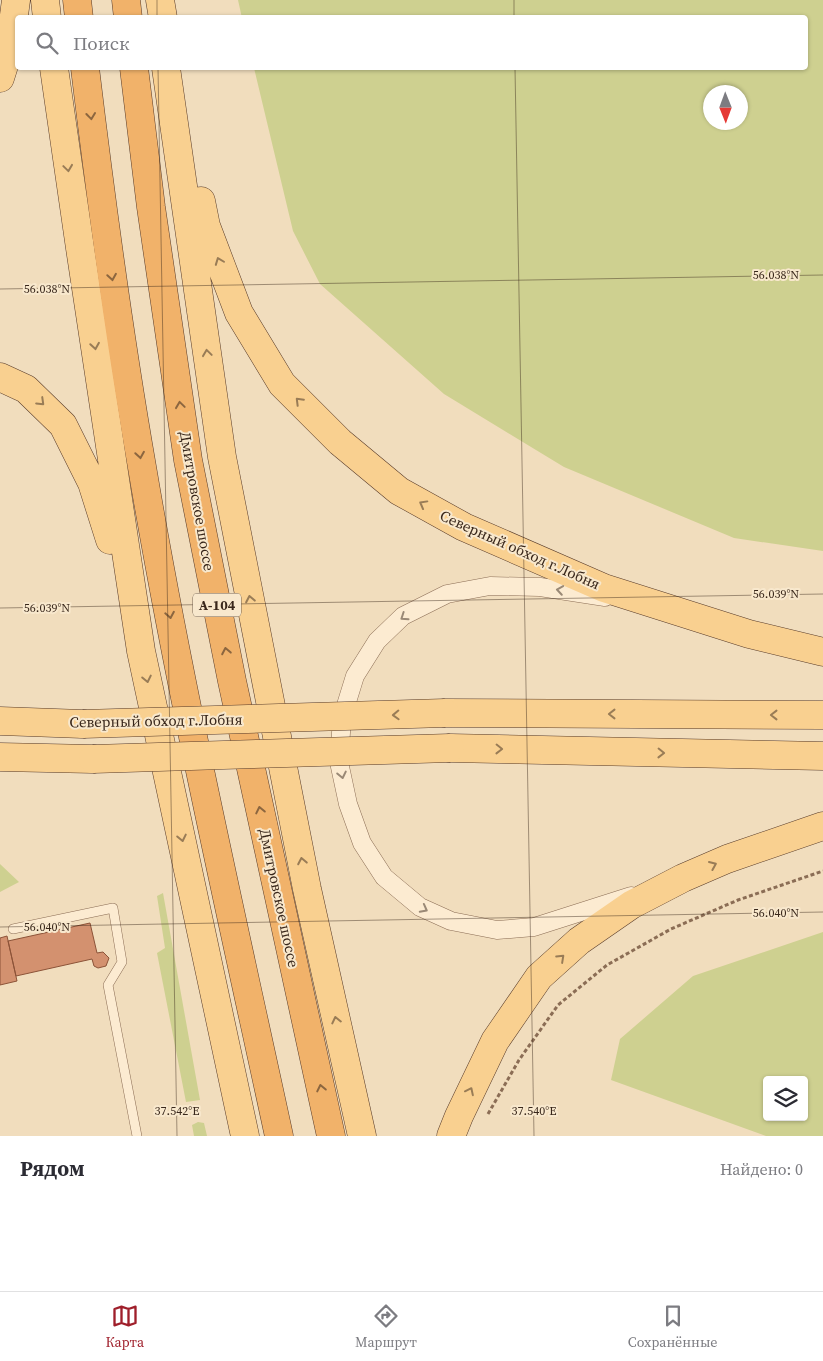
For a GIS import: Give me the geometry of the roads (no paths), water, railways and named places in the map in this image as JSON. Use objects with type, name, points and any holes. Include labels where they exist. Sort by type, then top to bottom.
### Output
[{"type":"highway","points":[[77,0],[79,15]]},
{"type":"highway","points":[[126,0],[128,15]]},
{"type":"highway","points":[[85,70],[102,208],[142,468],[186,701],[279,1136]]},
{"type":"highway","name":"Дмитровское шоссе","points":[[134,70],[151,207],[188,460],[232,682],[331,1136]]},
{"type":"main road","points":[[0,78],[10,46],[16,0]]},
{"type":"main road","points":[[45,0],[47,15]]},
{"type":"main road","points":[[156,0],[158,15]]},
{"type":"main road","points":[[160,0],[162,15]]},
{"type":"main road","points":[[54,70],[141,651],[245,1136]]},
{"type":"main road","points":[[166,70],[222,457],[307,889],[362,1136]]},
{"type":"main road","name":"Северный обход г.Лобня","points":[[174,70],[206,226],[239,312],[282,384],[340,442],[399,491],[464,527],[537,560],[604,588],[749,634],[823,652]]},
{"type":"main road","points":[[0,377],[26,389],[64,425],[92,483],[141,651]]},
{"type":"main road","name":"Северный обход г.Лобня","points":[[0,721],[83,724],[445,714],[823,715]]},
{"type":"main road","points":[[0,757],[92,759],[450,748],[823,756]]},
{"type":"main road","name":"Северный обход г.Лобня","points":[[451,1136],[458,1116],[494,1041],[540,977],[586,936],[631,905],[683,878],[727,859],[823,826]]},
{"type":"street","name":"Северный обход г.Лобня","points":[[660,606],[540,587],[490,586],[448,594],[438,598],[403,616],[376,641],[355,676],[342,718],[339,762],[348,804],[362,843],[384,877],[420,907],[451,921],[496,930],[534,927],[683,878]]},
{"type":"lane","points":[[13,929],[113,908],[122,962],[108,985],[137,1136]]}]
